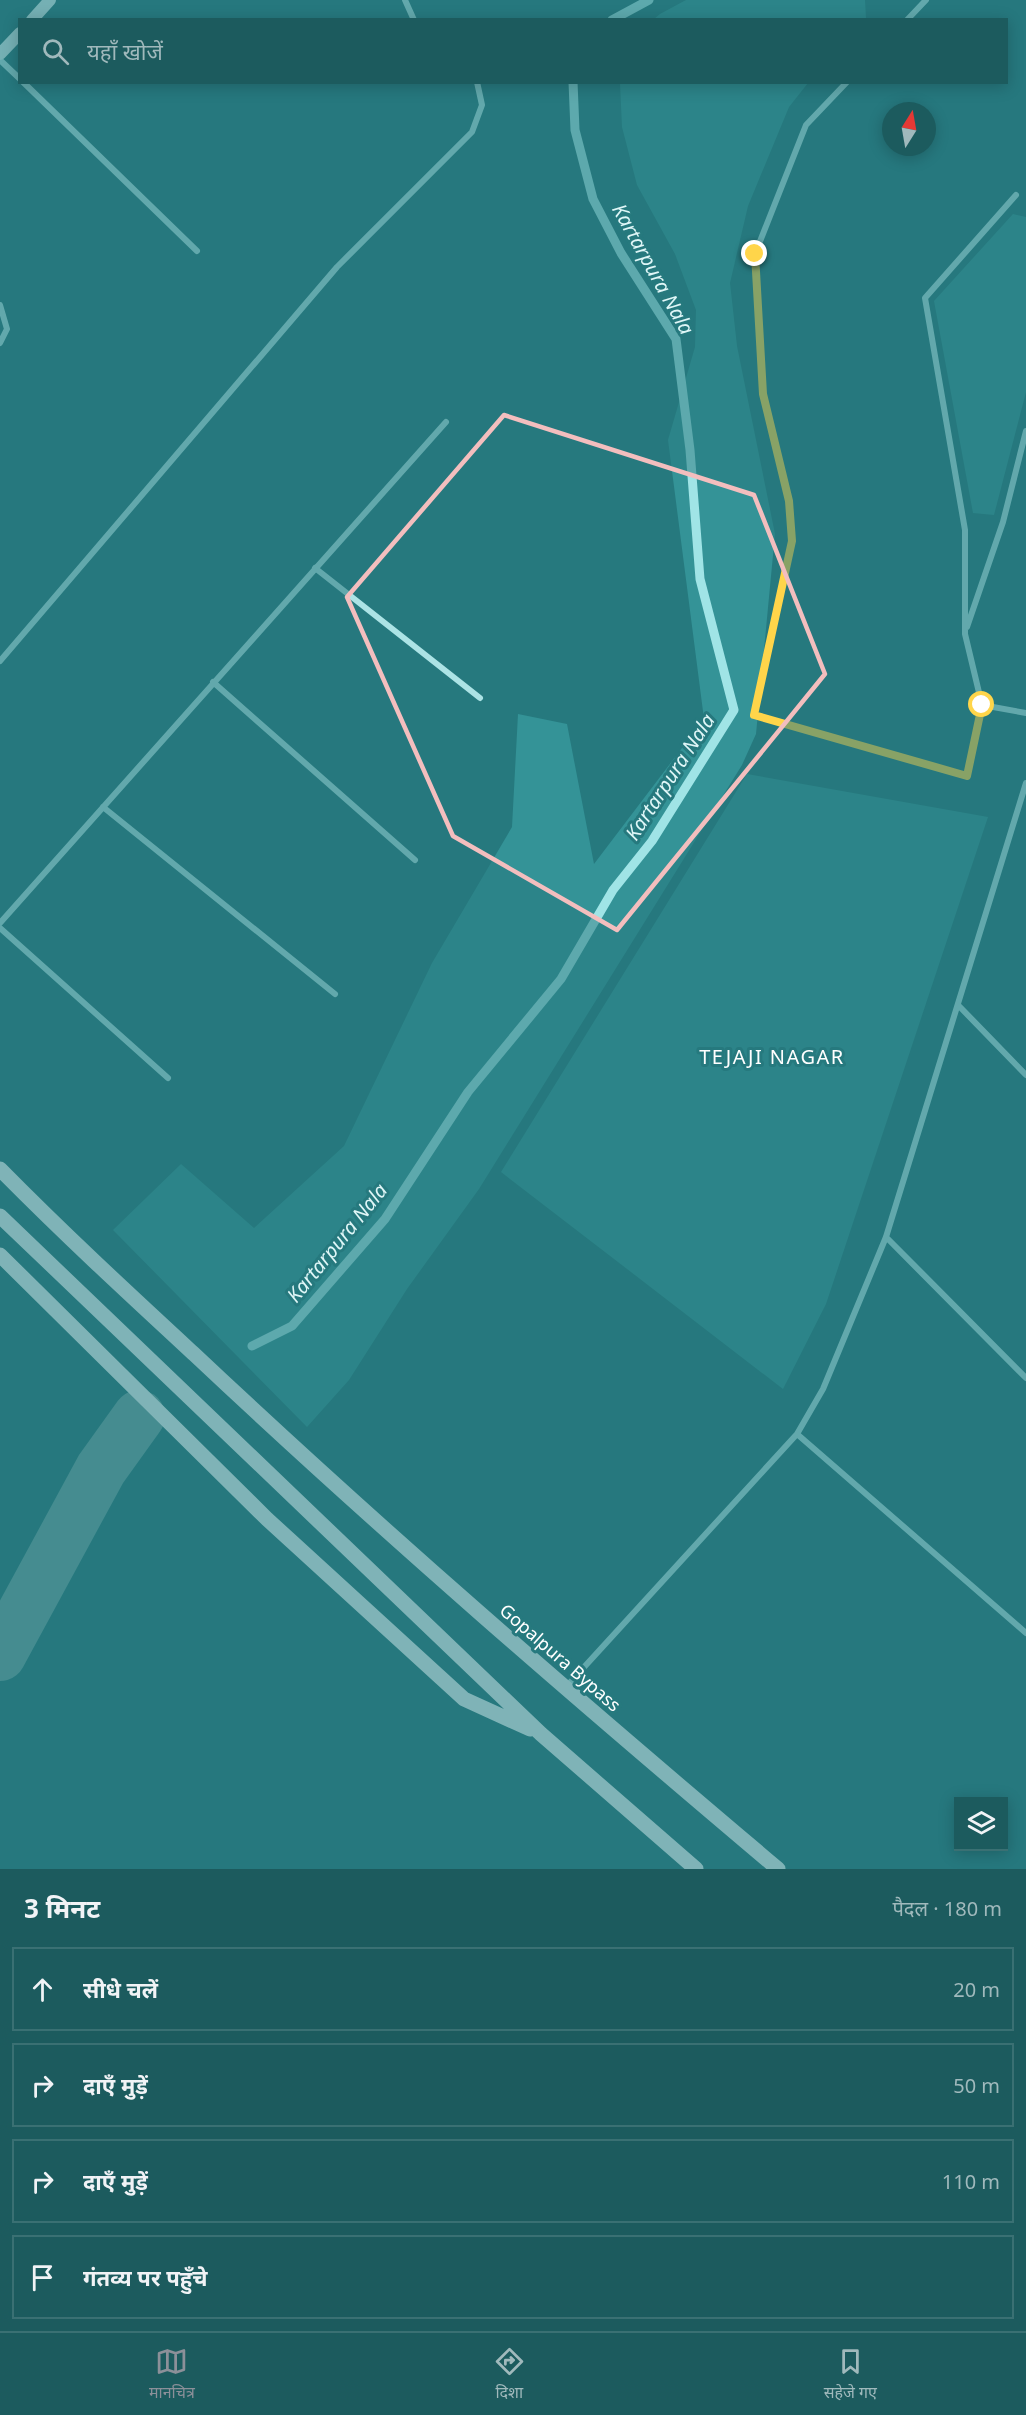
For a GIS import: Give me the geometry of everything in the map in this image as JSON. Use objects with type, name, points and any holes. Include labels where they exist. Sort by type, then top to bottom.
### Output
[{"type":"main road","name":"Gopalpura Bypass","points":[[0,1169],[52,1222],[320,1473],[564,1689],[778,1869]]},
{"type":"main road","points":[[0,1216],[541,1734],[696,1869]]},
{"type":"main road","points":[[0,1255],[29,1281],[267,1519],[464,1699],[541,1734]]},
{"type":"street","points":[[34,18],[50,0]]},
{"type":"street","points":[[405,0],[413,18]]},
{"type":"street","points":[[909,18],[926,0]]},
{"type":"street","points":[[0,54],[18,35]]},
{"type":"street","points":[[0,60],[18,77]]},
{"type":"street","points":[[25,84],[197,251]]},
{"type":"street","points":[[0,661],[337,267],[472,132],[482,105],[477,84]]},
{"type":"street","points":[[845,84],[806,125],[755,254],[763,394],[789,501],[792,541],[754,715],[967,776],[982,705],[965,633],[965,530],[925,298],[1016,195]]},
{"type":"street","points":[[0,305],[7,329],[0,343]]},
{"type":"street","points":[[0,923],[446,423]]},
{"type":"street","points":[[965,633],[1002,522],[1026,431]]},
{"type":"street","points":[[315,568],[480,698]]},
{"type":"street","points":[[213,682],[415,860]]},
{"type":"street","points":[[982,705],[1026,713]]},
{"type":"street","points":[[564,1689],[797,1434],[823,1389],[886,1237],[1026,783]]},
{"type":"street","points":[[103,807],[335,994]]},
{"type":"street","points":[[0,928],[168,1078]]},
{"type":"street","points":[[958,1006],[1026,1075]]},
{"type":"street","points":[[886,1237],[1026,1378]]},
{"type":"street","points":[[797,1434],[1026,1634]]},
{"type":"highlighted area","points":[[504,415],[754,495],[825,674],[617,930],[453,836],[347,597]]},
{"type":"shaded area","points":[[686,0],[865,0],[866,18],[655,18]]},
{"type":"shaded area","points":[[620,84],[807,84],[789,107],[748,206],[730,283],[737,346],[775,534],[756,734],[742,765],[479,1189],[407,1289],[349,1380],[307,1427],[113,1230],[181,1164],[254,1228],[344,1146],[432,963],[512,827],[518,714],[567,724],[594,864],[704,719],[668,440],[695,347],[696,310],[675,254],[637,185],[622,127]]},
{"type":"shaded area","points":[[1013,214],[1026,217],[1026,392],[994,515],[973,513],[934,301]]},
{"type":"shaded area","points":[[747,774],[988,817],[826,1304],[783,1389],[501,1172]]},
{"type":"waterway","name":"Kartarpura Nala","points":[[616,18],[649,0]]},
{"type":"waterway","name":"Kartarpura Nala","points":[[252,1346],[292,1326],[385,1219],[468,1092],[561,979],[613,890],[652,841],[734,710],[700,579],[690,450],[676,339],[621,253],[593,199],[575,130],[573,84]]},
{"type":"waterway","points":[[0,1655],[101,1469],[139,1416]]},
{"type":"district","name":"TEJAJI NAGAR","points":[[772,1057]]},
{"type":"route","points":[[755,254],[763,394],[789,501],[792,541],[754,715],[967,776],[982,705]]}]
